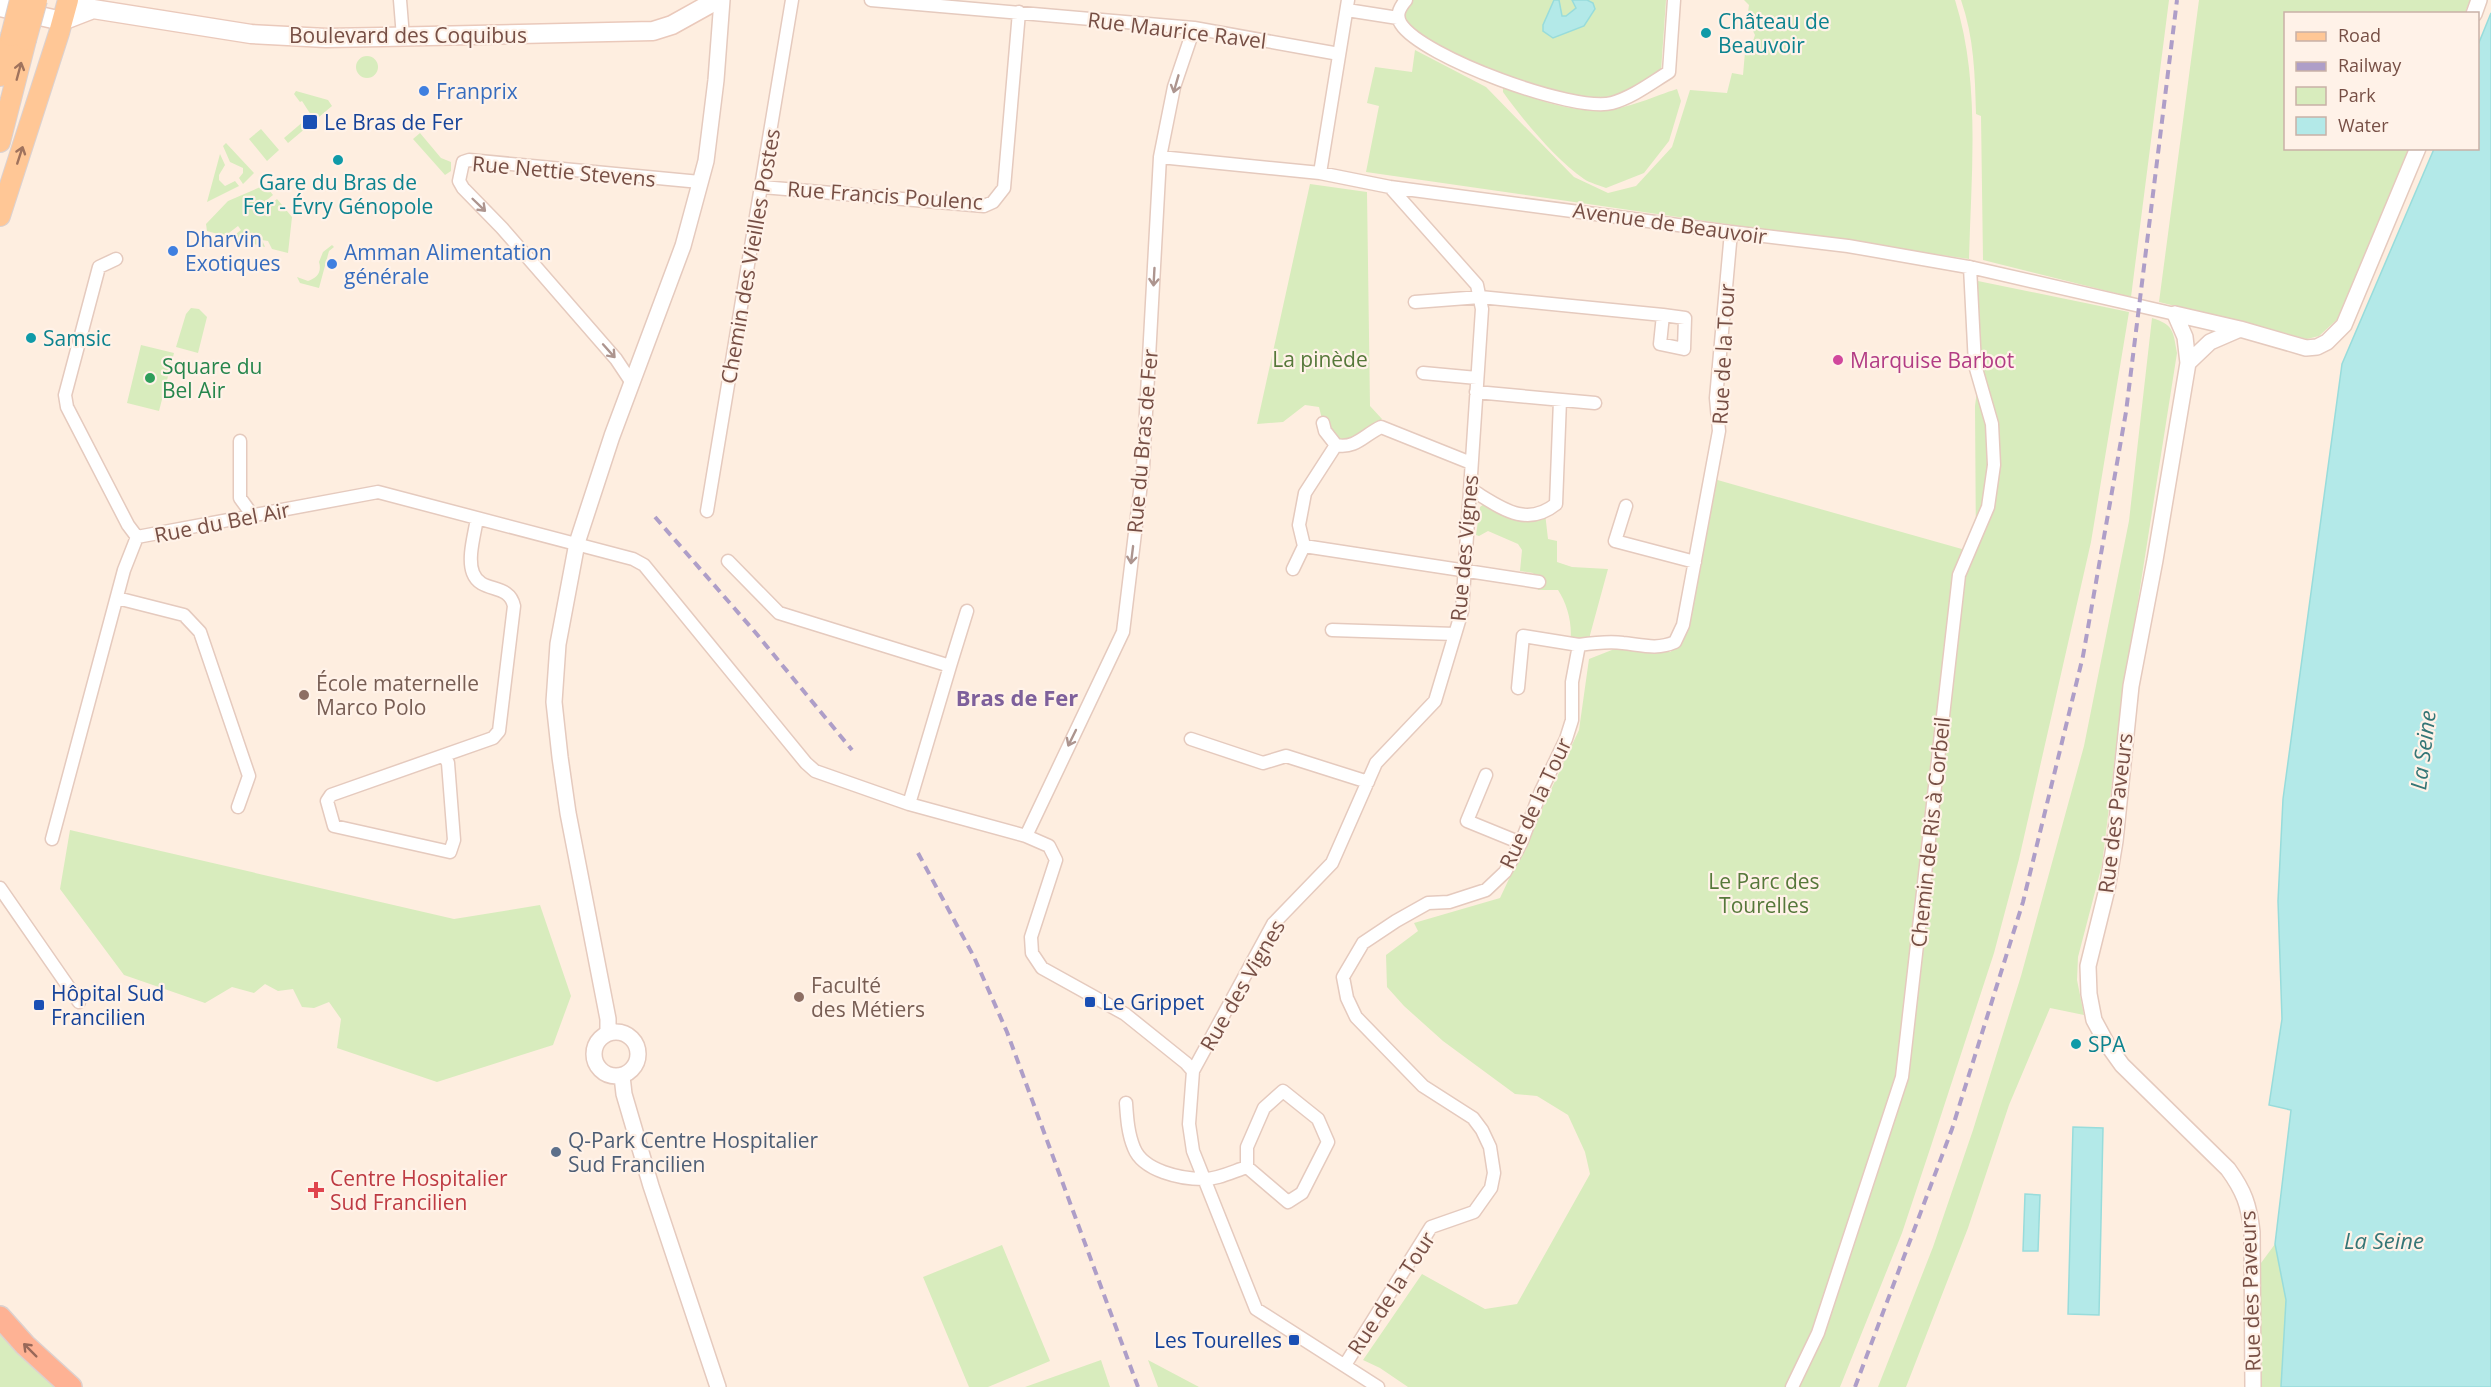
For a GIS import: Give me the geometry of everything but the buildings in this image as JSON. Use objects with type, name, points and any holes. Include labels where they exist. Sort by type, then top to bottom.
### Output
[{"type":"highway","points":[[0,1317],[25,1345],[70,1387]]},
{"type":"main road","points":[[0,142],[19,38],[20,0]]},
{"type":"main road","points":[[0,76],[37,0]]},
{"type":"main road","points":[[0,216],[68,0]]},
{"type":"main road","name":"Boulevard des Coquibus","points":[[74,0],[93,9],[251,34],[326,38],[653,31],[672,25],[719,0]]},
{"type":"main road","points":[[0,7],[62,21],[93,9]]},
{"type":"street","points":[[400,0],[403,37]]},
{"type":"street","points":[[608,1033],[608,1019],[568,813],[555,702],[558,644],[577,543],[612,436],[680,255],[706,161],[712,115],[719,0]]},
{"type":"street","name":"Chemin des Vieilles Postes","points":[[707,511],[792,0]]},
{"type":"street","name":"Rue Maurice Ravel","points":[[870,0],[1194,28],[1340,54]]},
{"type":"street","points":[[1406,0],[1400,7],[1398,18],[1401,25],[1413,37],[1493,78],[1584,102],[1611,103],[1638,92],[1669,72],[1674,0]]},
{"type":"street","points":[[1320,173],[1347,5],[1398,18]]},
{"type":"street","name":"Rue Francis Poulenc","points":[[762,187],[984,206],[993,202],[1004,188],[1019,12]]},
{"type":"street","name":"Rue du Bras de Fer","points":[[1026,836],[1123,632],[1143,467],[1160,157],[1174,87],[1194,28]]},
{"type":"street","points":[[2175,314],[2240,329],[2306,348],[2317,347],[2327,342],[2344,325],[2417,150]]},
{"type":"street","name":"Avenue de Beauvoir","points":[[1160,157],[1320,173],[1390,187],[1848,246],[1970,267],[2175,314]]},
{"type":"street","name":"Rue Nettie Stevens","points":[[632,384],[616,359],[502,228],[463,189],[459,181],[463,162],[469,160],[700,182]]},
{"type":"street","name":"Rue des Vignes","points":[[1193,1071],[1273,924],[1332,863],[1376,763],[1435,701],[1462,611],[1482,309],[1480,297],[1477,285],[1390,187]]},
{"type":"street","name":"Rue de la Tour","points":[[1345,1365],[1431,1227],[1474,1212],[1491,1188],[1494,1173],[1490,1147],[1473,1118],[1423,1086],[1356,1017],[1347,998],[1343,977],[1363,943],[1396,921],[1428,903],[1449,902],[1486,890],[1505,872],[1521,843],[1541,791],[1566,739],[1572,720],[1572,682],[1579,645],[1598,642],[1664,647],[1675,642],[1683,625],[1719,431],[1716,398],[1731,232]]},
{"type":"street","points":[[116,259],[99,267],[65,395],[67,408],[128,525],[137,537]]},
{"type":"street","name":"Chemin de Ris à Corbeil","points":[[1792,1387],[1818,1333],[1902,1077],[1959,575],[1988,507],[1994,465],[1992,424],[1975,365],[1970,267]]},
{"type":"street","points":[[1415,303],[1480,297],[1663,315]]},
{"type":"street","name":"Rue des Paveurs","points":[[2175,314],[2185,337],[2188,363],[2154,572],[2131,686],[2115,841],[2107,890],[2088,966],[2089,994],[2094,1020],[2122,1065],[2228,1169],[2241,1186],[2250,1208],[2252,1232],[2253,1387]]},
{"type":"street","points":[[2188,363],[2210,342],[2240,329]]},
{"type":"street","points":[[1423,373],[1477,378]]},
{"type":"street","points":[[1476,392],[1595,403]]},
{"type":"street","points":[[1470,489],[1511,512],[1528,517],[1545,513],[1556,504],[1560,400]]},
{"type":"street","points":[[1323,423],[1325,431],[1336,445],[1344,447],[1359,443],[1381,427],[1471,464]]},
{"type":"street","points":[[240,441],[240,498],[253,516]]},
{"type":"street","points":[[1293,569],[1304,546],[1299,525],[1305,493],[1336,445]]},
{"type":"street","name":"Rue du Bel Air","points":[[52,838],[124,570],[137,537],[378,492],[633,559],[644,566],[806,762],[816,771],[909,804],[1026,836],[1049,846],[1056,860],[1031,937],[1032,953],[1042,968],[1125,1014],[1193,1071]]},
{"type":"street","points":[[1626,506],[1615,541],[1695,562]]},
{"type":"street","points":[[444,756],[448,763],[454,840],[450,852],[334,826],[327,801],[331,795],[493,738],[498,731],[514,606],[512,597],[507,592],[490,587],[477,579],[472,572],[477,518]]},
{"type":"street","points":[[1304,546],[1539,582]]},
{"type":"street","points":[[728,561],[779,613],[950,666]]},
{"type":"street","points":[[117,598],[184,615],[200,632],[249,776],[238,807]]},
{"type":"street","points":[[909,804],[967,611]]},
{"type":"street","points":[[1332,630],[1455,634]]},
{"type":"street","points":[[1518,688],[1523,636],[1579,645]]},
{"type":"street","points":[[1191,738],[1263,763],[1286,756],[1368,782]]},
{"type":"street","points":[[1486,775],[1467,821],[1521,843]]},
{"type":"street","points":[[0,888],[79,1002]]},
{"type":"street","points":[[608,1033],[626,1034],[636,1045],[638,1060],[634,1067],[622,1076],[615,1077],[602,1072],[594,1060],[594,1047],[602,1036],[608,1033]]},
{"type":"street","points":[[1193,1071],[1189,1124],[1193,1151],[1256,1309],[1378,1387]]},
{"type":"street","points":[[622,1076],[624,1094],[651,1186],[718,1387]]},
{"type":"street","points":[[1283,1091],[1318,1119],[1328,1142],[1302,1193],[1288,1202],[1247,1167],[1247,1147],[1264,1107],[1283,1091]]},
{"type":"street","points":[[1126,1103],[1134,1150],[1149,1165],[1166,1173],[1204,1180],[1247,1167]]},
{"type":"green space","points":[[1406,0],[1666,0],[1661,71],[1611,103],[1530,89],[1413,37],[1399,7]]},
{"type":"green space","points":[[1744,0],[1955,0],[1963,31],[1971,96],[1969,259],[1366,172],[1379,106],[1367,103],[1375,67],[1412,72],[1415,50],[1486,87],[1574,177],[1608,193],[1636,186],[1672,147],[1690,90],[1727,93],[1732,73],[1743,75],[1745,52],[1751,47],[1755,35],[1747,19],[1749,5]]},
{"type":"green space","points":[[1961,0],[2169,0],[2131,297],[1983,260],[1981,116],[1976,114],[1971,42]]},
{"type":"green space","points":[[2199,0],[2470,0],[2465,12],[2284,12],[2284,150],[2410,150],[2342,315],[2319,336],[2307,339],[2159,302]]},
{"type":"green space","points":[[367,56],[375,59],[378,67],[375,75],[367,78],[359,75],[356,67],[359,59]]},
{"type":"green space","points":[[1507,87],[1542,101],[1580,110],[1622,107],[1677,89],[1681,101],[1669,141],[1644,173],[1606,188],[1584,179],[1551,150],[1503,92],[1503,88]]},
{"type":"green space","points":[[296,91],[328,100],[332,106],[288,143],[284,138],[311,115],[302,101],[300,102],[294,94]]},
{"type":"green space","points":[[261,129],[279,150],[267,161],[249,139]]},
{"type":"green space","points":[[420,133],[441,158],[451,162],[451,171],[445,175],[413,139]]},
{"type":"green space","points":[[226,143],[254,173],[243,184],[239,178],[243,173],[243,168],[230,162],[223,146]]},
{"type":"green space","points":[[220,154],[225,165],[219,175],[219,180],[225,186],[235,181],[239,186],[207,202]]},
{"type":"green space","name":"La pinède","points":[[1310,184],[1367,192],[1370,406],[1382,419],[1362,436],[1342,443],[1323,423],[1319,407],[1305,405],[1283,422],[1257,424]]},
{"type":"green space","points":[[265,185],[273,195],[267,200],[271,204],[277,199],[292,217],[288,253],[272,249],[268,241],[262,240],[265,247],[231,238],[241,230],[238,226],[225,236],[207,231],[206,224],[228,201]]},
{"type":"green space","points":[[332,245],[334,247],[329,251],[319,288],[300,283],[297,277],[308,281],[316,276],[323,252]]},
{"type":"green space","name":"Le Parc des Tourelles","points":[[1973,280],[2129,312],[2091,542],[2019,859],[1994,953],[1902,1233],[1840,1387],[1408,1387],[1380,1368],[1363,1360],[1422,1274],[1485,1309],[1517,1304],[1590,1174],[1585,1152],[1568,1115],[1537,1096],[1515,1094],[1443,1041],[1404,1006],[1387,987],[1386,955],[1418,931],[1414,923],[1500,898],[1579,730],[1589,659],[1617,648],[1671,652],[1714,479],[1976,553],[1975,406],[1981,360]]},
{"type":"green space","points":[[191,308],[199,309],[207,317],[198,353],[176,347],[186,314]]},
{"type":"green space","points":[[2152,318],[2169,326],[2177,353],[2121,709],[2102,865],[2078,957],[2077,980],[2084,1015],[2050,1008],[2009,1105],[1968,1228],[1906,1387],[1878,1387],[1933,1247],[1973,1130],[2021,976],[2084,746],[2129,521]]},
{"type":"green space","name":"Square du Bel Air","points":[[141,345],[174,353],[159,411],[127,403]]},
{"type":"green space","points":[[1489,500],[1511,512],[1545,513],[1548,539],[1557,541],[1557,562],[1572,567],[1608,569],[1590,635],[1590,643],[1570,644],[1570,623],[1562,596],[1558,590],[1538,590],[1539,582],[1533,573],[1520,571],[1522,550],[1518,544],[1488,531],[1479,536],[1476,535],[1480,507]]},
{"type":"green space","points":[[70,830],[454,919],[540,905],[571,996],[553,1045],[437,1082],[337,1048],[341,1019],[329,1002],[314,1008],[302,1007],[293,989],[278,991],[265,984],[254,993],[232,987],[205,1003],[124,975],[60,889]]},
{"type":"green space","points":[[2275,1244],[2286,1300],[2281,1387],[2255,1387],[2261,1263]]},
{"type":"green space","points":[[1002,1245],[1050,1361],[988,1387],[969,1387],[923,1277]]},
{"type":"green space","points":[[0,1334],[65,1387],[0,1387]]},
{"type":"green space","points":[[1101,1360],[1110,1387],[1025,1387]]},
{"type":"green space","points":[[1148,1360],[1199,1387],[1158,1387]]},
{"type":"water","points":[[1554,0],[1559,0],[1562,16],[1566,16],[1576,8],[1572,0],[1587,0],[1593,3],[1595,9],[1584,26],[1553,38],[1543,31],[1543,25]]},
{"type":"water","name":"La Seine","points":[[2491,13],[2491,1387],[2281,1387],[2286,1300],[2275,1244],[2291,1110],[2269,1105],[2282,1019],[2278,901],[2283,799],[2342,364],[2434,150],[2479,150],[2479,43]]},
{"type":"water","points":[[2073,1127],[2103,1128],[2099,1315],[2068,1314]]},
{"type":"water","points":[[2025,1194],[2040,1195],[2038,1251],[2023,1251]]},
{"type":"railway","points":[[1855,1387],[1952,1129],[2023,902],[2083,656],[2126,412],[2177,0]]},
{"type":"railway","points":[[655,517],[755,632],[852,750]]},
{"type":"railway","points":[[918,853],[974,957],[1007,1032],[1138,1387]]},
{"type":"place","name":"Château de Beauvoir","points":[[1706,33]]},
{"type":"place","name":"Franprix","points":[[424,91]]},
{"type":"place","name":"Le Bras de Fer","points":[[310,122]]},
{"type":"place","name":"Gare du Bras de Fer - Évry Génopole","points":[[338,160]]},
{"type":"place","name":"Dharvin Exotiques","points":[[173,251]]},
{"type":"place","name":"Amman Alimentation générale","points":[[332,264]]},
{"type":"place","name":"Samsic","points":[[31,338]]},
{"type":"place","name":"Marquise Barbot","points":[[1838,360]]},
{"type":"place","name":"Square du Bel Air","points":[[150,378]]},
{"type":"place","name":"École maternelle Marco Polo","points":[[304,695]]},
{"type":"place","name":"Faculté des Métiers","points":[[799,997]]},
{"type":"place","name":"Le Grippet","points":[[1090,1002]]},
{"type":"place","name":"Hôpital Sud Francilien","points":[[39,1005]]},
{"type":"place","name":"SPA","points":[[2076,1044]]},
{"type":"place","name":"Q-Park Centre Hospitalier Sud Francilien","points":[[556,1152]]},
{"type":"place","name":"Centre Hospitalier Sud Francilien","points":[[316,1190]]},
{"type":"place","name":"Les Tourelles","points":[[1294,1340]]},
{"type":"district","name":"Bras de Fer","points":[[1017,697]]}]
